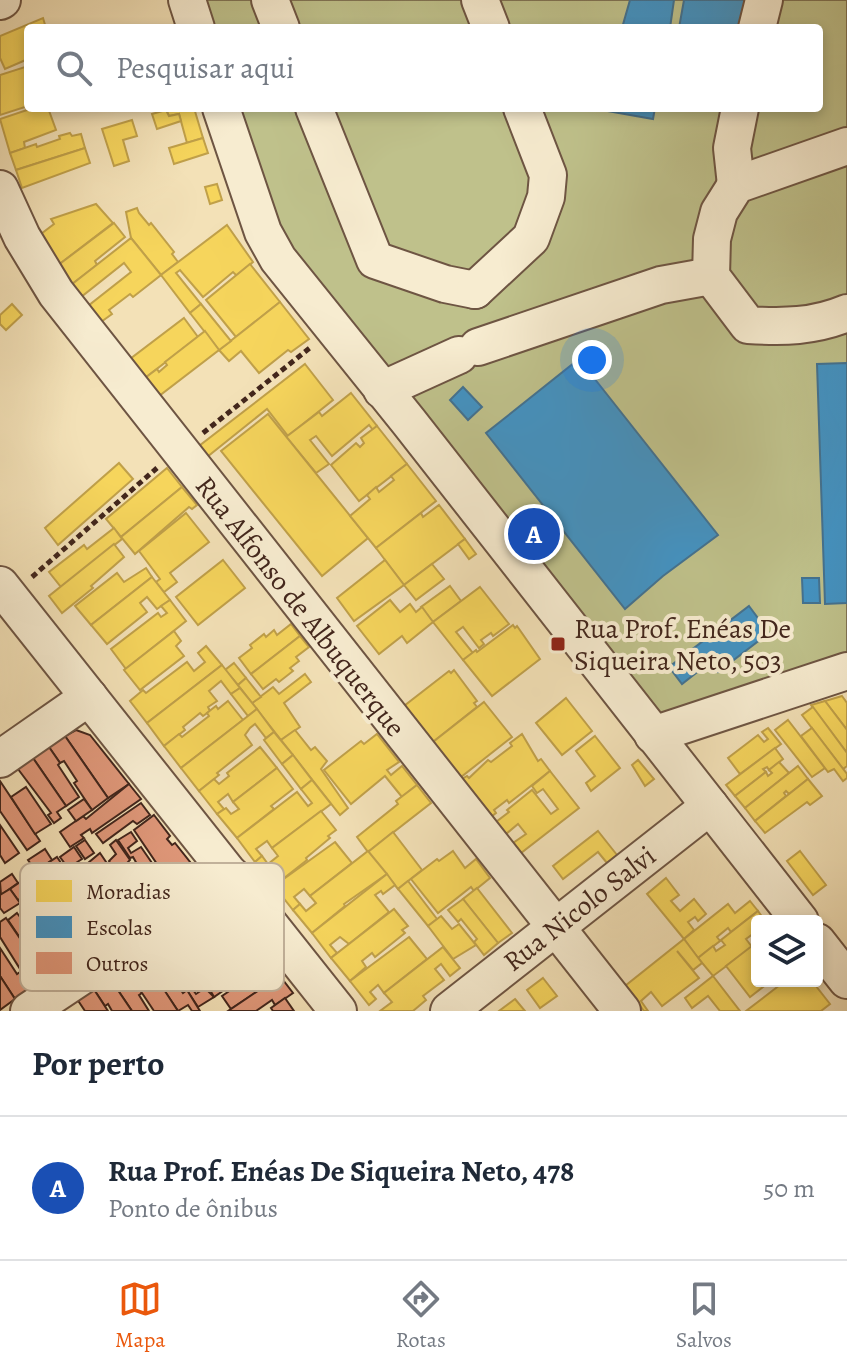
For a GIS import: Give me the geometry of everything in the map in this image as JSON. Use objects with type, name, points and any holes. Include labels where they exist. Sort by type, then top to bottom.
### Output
[{"type":"street","points":[[187,0],[195,24]]},
{"type":"street","points":[[270,0],[279,24]]},
{"type":"street","points":[[480,0],[489,24]]},
{"type":"street","points":[[758,24],[764,0]]},
{"type":"street","points":[[222,112],[257,217],[278,259],[795,915]]},
{"type":"street","points":[[316,112],[375,260],[445,284],[475,290]]},
{"type":"street","points":[[477,347],[475,290],[531,238],[546,197],[548,175],[524,112]]},
{"type":"street","points":[[739,112],[732,148],[736,185],[719,212],[712,239],[711,276],[748,325],[786,328],[828,321],[847,313]]},
{"type":"street","points":[[736,185],[847,146]]},
{"type":"street","name":"Rua Alfonso de Albuquerque","points":[[0,189],[22,237],[56,293],[622,1011]]},
{"type":"street","points":[[382,390],[477,347],[661,285],[711,276]]},
{"type":"street","points":[[0,585],[222,863]]},
{"type":"street","points":[[653,735],[847,671]]},
{"type":"street","points":[[0,759],[89,697]]},
{"type":"street","name":"Rua Nicolo Salvi","points":[[449,1011],[710,806]]},
{"type":"street","points":[[284,942],[338,1011]]},
{"type":"street","points":[[823,950],[847,980]]},
{"type":"street","points":[[29,1011],[59,991]]},
{"type":"green space","points":[[187,0],[847,0],[847,665],[658,724],[278,259],[223,112],[823,112],[823,24],[195,24]]},
{"type":"building: Moradias","points":[[43,18],[45,24],[29,24]]},
{"type":"building: Moradias","points":[[24,26],[24,61],[5,69],[0,58],[0,36]]},
{"type":"building: Moradias","points":[[24,67],[24,107],[0,115],[0,75]]},
{"type":"building: Moradias","points":[[24,111],[49,112],[56,130],[24,142],[25,148],[10,153],[0,119]]},
{"type":"building: Moradias","points":[[167,112],[195,112],[203,138],[187,143],[179,114],[169,116]]},
{"type":"building: Moradias","points":[[152,114],[179,114],[181,121],[157,129]]},
{"type":"building: Moradias","points":[[132,120],[137,136],[123,140],[129,161],[114,166],[102,129]]},
{"type":"building: Moradias","points":[[70,133],[72,136],[81,134],[85,148],[16,170],[10,153],[36,144],[37,147]]},
{"type":"building: Moradias","points":[[203,138],[208,153],[174,164],[169,148]]},
{"type":"building: Moradias","points":[[85,148],[90,163],[22,188],[16,170]]},
{"type":"building: Moradias","points":[[217,184],[222,200],[210,204],[205,187]]},
{"type":"building: Moradias","points":[[96,204],[113,223],[57,266],[37,237],[54,224],[51,219]]},
{"type":"building: Moradias","points":[[137,208],[174,252],[172,254],[178,262],[161,275],[131,238],[126,212]]},
{"type":"building: Moradias","points":[[114,223],[125,237],[71,285],[57,266]]},
{"type":"building: Moradias","points":[[227,225],[253,262],[237,276],[233,272],[203,297],[180,270],[176,273],[201,304],[190,313],[161,275]]},
{"type":"building: Moradias","points":[[131,238],[161,275],[133,297],[130,294],[109,310],[112,314],[101,322],[88,306],[131,272],[124,263],[81,297],[71,285]]},
{"type":"building: Moradias","points":[[250,264],[280,302],[236,337],[206,300]]},
{"type":"building: Moradias","points":[[280,302],[309,339],[291,352],[288,350],[259,373],[241,351],[229,361],[219,350]]},
{"type":"building: Moradias","points":[[12,304],[22,315],[6,330],[0,324],[0,315]]},
{"type":"building: Moradias","points":[[201,304],[231,341],[219,350],[190,313]]},
{"type":"building: Moradias","points":[[184,318],[198,337],[145,378],[130,359]]},
{"type":"building: Moradias","points":[[205,331],[219,350],[159,396],[145,378],[157,369],[159,372],[167,365],[165,362]]},
{"type":"building: Moradias","points":[[305,364],[333,400],[288,436],[267,409],[207,457],[199,446]]},
{"type":"building: Moradias","points":[[351,393],[377,426],[373,430],[369,425],[332,456],[316,436],[310,440],[329,464],[316,473],[286,437],[319,412],[322,416]]},
{"type":"building: Moradias","points":[[268,414],[368,538],[322,576],[221,451]]},
{"type":"building: Moradias","points":[[377,426],[407,464],[359,501],[331,465],[356,443],[360,447],[364,443],[361,438]]},
{"type":"building: Moradias","points":[[119,463],[133,479],[58,545],[45,528]]},
{"type":"building: Moradias","points":[[407,464],[436,501],[376,548],[350,516],[370,499],[367,495],[376,487],[379,492],[394,480],[391,476]]},
{"type":"building: Moradias","points":[[167,468],[182,487],[121,537],[106,519]]},
{"type":"building: Moradias","points":[[182,487],[197,505],[192,509],[189,507],[135,554],[121,537]]},
{"type":"building: Moradias","points":[[439,505],[465,539],[404,585],[376,548],[421,513],[423,517]]},
{"type":"building: Moradias","points":[[186,513],[209,542],[170,573],[177,582],[164,592],[156,582],[160,579],[139,551]]},
{"type":"building: Moradias","points":[[114,528],[122,539],[61,587],[49,572],[84,545],[87,549]]},
{"type":"building: Moradias","points":[[465,539],[476,554],[469,559],[458,544]]},
{"type":"building: Moradias","points":[[114,544],[124,557],[62,613],[49,596]]},
{"type":"building: Moradias","points":[[223,560],[245,588],[198,625],[176,597]]},
{"type":"building: Moradias","points":[[385,560],[404,585],[354,621],[337,598]]},
{"type":"building: Moradias","points":[[432,564],[444,579],[416,600],[404,585]]},
{"type":"building: Moradias","points":[[146,568],[152,577],[91,625],[75,606],[117,573],[124,582]]},
{"type":"building: Moradias","points":[[152,577],[170,600],[157,609],[147,597],[140,603],[147,612],[107,644],[91,625]]},
{"type":"building: Moradias","points":[[450,586],[461,601],[433,622],[421,607]]},
{"type":"building: Moradias","points":[[480,587],[509,624],[493,636],[491,633],[481,640],[484,644],[479,648],[463,627],[456,632],[473,653],[463,660],[433,622]]},
{"type":"building: Moradias","points":[[170,600],[186,621],[126,669],[111,649],[158,613],[161,617],[167,613],[161,606]]},
{"type":"building: Moradias","points":[[390,600],[400,612],[410,604],[416,612],[422,607],[433,622],[407,643],[402,636],[379,654],[357,626]]},
{"type":"building: Moradias","points":[[291,624],[300,636],[251,674],[239,658],[264,634],[266,637],[274,630],[277,635]]},
{"type":"building: Moradias","points":[[513,625],[515,628],[517,626],[540,659],[492,696],[463,660]]},
{"type":"building: Moradias","points":[[174,631],[181,641],[176,646],[184,656],[140,690],[124,670]]},
{"type":"building: Moradias","points":[[300,636],[309,647],[296,657],[299,661],[290,668],[293,671],[263,689],[251,674]]},
{"type":"building: Moradias","points":[[206,646],[222,665],[147,723],[130,701],[143,690],[146,693],[187,662],[194,671],[205,662],[198,653]]},
{"type":"building: Moradias","points":[[234,663],[246,678],[238,685],[225,670]]},
{"type":"building: Moradias","points":[[222,665],[240,688],[231,694],[221,681],[209,691],[217,701],[208,707],[210,711],[203,716],[200,713],[164,746],[147,723]]},
{"type":"building: Moradias","points":[[454,670],[477,701],[474,703],[477,707],[433,742],[404,706]]},
{"type":"building: Moradias","points":[[305,674],[311,682],[284,703],[300,727],[281,740],[252,703],[273,687],[279,694]]},
{"type":"building: Moradias","points":[[246,678],[261,697],[252,703],[238,685]]},
{"type":"building: Moradias","points":[[240,688],[257,709],[248,716],[231,694]]},
{"type":"building: Moradias","points":[[842,696],[847,703],[847,730],[825,701]]},
{"type":"building: Moradias","points":[[566,698],[592,731],[562,755],[536,723]]},
{"type":"building: Moradias","points":[[228,701],[243,720],[181,768],[164,746],[179,734],[182,737],[209,716],[207,713],[212,709],[216,706],[218,709]]},
{"type":"building: Moradias","points":[[825,701],[847,730],[847,753],[811,705]]},
{"type":"building: Moradias","points":[[484,702],[512,737],[461,777],[433,742]]},
{"type":"building: Moradias","points":[[813,707],[847,753],[847,766],[843,769],[802,715]]},
{"type":"building: Moradias","points":[[257,709],[274,732],[266,738],[255,724],[245,735],[252,745],[199,791],[181,768]]},
{"type":"building: Moradias","points":[[788,720],[825,768],[812,777],[775,730]]},
{"type":"building: Moradias","points":[[768,728],[781,744],[740,774],[728,758],[758,735],[764,742],[768,739],[762,732]]},
{"type":"building: Moradias","points":[[812,728],[847,774],[843,781],[834,769],[828,772],[801,736]]},
{"type":"building: Moradias","points":[[295,730],[311,750],[315,747],[327,761],[321,769],[348,808],[340,815],[281,740]]},
{"type":"building: Moradias","points":[[274,732],[293,755],[282,764],[264,740]]},
{"type":"building: Moradias","points":[[377,734],[399,762],[387,770],[391,775],[402,766],[417,785],[402,797],[385,776],[351,804],[324,770],[361,741],[364,744]]},
{"type":"building: Moradias","points":[[522,734],[538,761],[541,759],[550,771],[509,803],[507,800],[494,810],[496,813],[492,816],[462,779],[469,778],[488,760],[491,762]]},
{"type":"building: Moradias","points":[[595,736],[620,768],[591,791],[586,783],[595,776],[576,751]]},
{"type":"building: Moradias","points":[[260,747],[277,768],[233,802],[228,794],[218,802],[224,809],[217,814],[199,791],[214,779],[219,784],[229,776],[227,773]]},
{"type":"building: Moradias","points":[[775,748],[783,759],[769,770],[767,767],[763,769],[766,772],[735,796],[726,785]]},
{"type":"building: Moradias","points":[[293,755],[312,780],[301,789],[282,764]]},
{"type":"building: Moradias","points":[[638,760],[654,779],[645,786],[632,765]]},
{"type":"building: Moradias","points":[[779,762],[789,773],[745,808],[735,796],[766,772],[768,776],[772,773],[769,770]]},
{"type":"building: Moradias","points":[[798,766],[808,779],[789,794],[786,791],[786,796],[755,821],[745,808]]},
{"type":"building: Moradias","points":[[277,768],[293,789],[271,806],[274,809],[237,838],[217,814],[226,808],[231,814],[239,809],[233,802]]},
{"type":"building: Moradias","points":[[550,771],[579,808],[521,853],[513,843],[526,834],[518,824],[506,834],[496,822],[532,790],[551,814],[558,809],[543,789],[537,793],[532,786]]},
{"type":"building: Moradias","points":[[808,779],[822,796],[810,805],[807,802],[765,833],[755,821]]},
{"type":"building: Moradias","points":[[312,780],[331,804],[272,848],[267,841],[256,849],[262,856],[255,862],[237,838],[297,792],[308,806],[312,803],[301,789]]},
{"type":"building: Moradias","points":[[417,785],[431,803],[368,852],[357,837]]},
{"type":"building: Moradias","points":[[321,811],[336,830],[284,878],[284,863],[269,863],[278,856],[272,848]]},
{"type":"building: Moradias","points":[[598,831],[617,855],[607,863],[598,852],[563,879],[553,866]]},
{"type":"building: Moradias","points":[[393,832],[422,870],[398,889],[368,852]]},
{"type":"building: Moradias","points":[[335,842],[352,863],[310,896],[304,889],[294,897],[300,904],[293,910],[284,899],[284,879]]},
{"type":"building: Moradias","points":[[368,851],[387,874],[344,904],[312,933],[293,910],[300,904],[306,911],[316,903],[310,896]]},
{"type":"building: Moradias","points":[[453,851],[465,868],[476,859],[490,878],[474,891],[471,887],[438,913],[411,879]]},
{"type":"building: Moradias","points":[[800,851],[826,885],[813,895],[787,861]]},
{"type":"building: Moradias","points":[[262,856],[267,863],[256,863],[255,862]]},
{"type":"building: Moradias","points":[[387,874],[395,885],[383,894],[381,891],[375,895],[389,912],[349,944],[340,937],[330,945],[337,953],[331,958],[312,933]]},
{"type":"building: Moradias","points":[[666,878],[679,895],[671,901],[680,911],[694,899],[706,914],[698,921],[695,917],[688,922],[694,930],[684,939],[647,894]]},
{"type":"building: Moradias","points":[[408,881],[437,919],[428,926],[398,889]]},
{"type":"building: Moradias","points":[[477,888],[512,933],[498,943],[463,899]]},
{"type":"building: Moradias","points":[[463,899],[498,943],[484,955],[474,942],[477,939],[461,919],[458,922],[448,910]]},
{"type":"building: Moradias","points":[[750,901],[758,911],[731,932],[728,928],[717,937],[720,941],[698,958],[684,939],[728,904],[735,913]]},
{"type":"building: Moradias","points":[[394,909],[408,926],[402,930],[405,933],[375,957],[372,953],[362,961],[366,967],[350,981],[331,958]]},
{"type":"building: Moradias","points":[[441,916],[452,929],[459,924],[476,945],[453,959],[428,926]]},
{"type":"building: Moradias","points":[[751,916],[751,935],[746,939],[751,948],[713,976],[698,958],[713,946],[716,951],[725,945],[721,940]]},
{"type":"building: Moradias","points":[[409,937],[427,959],[384,993],[378,985],[370,992],[376,999],[369,1005],[350,981]]},
{"type":"building: Moradias","points":[[684,939],[702,963],[693,970],[677,951],[699,978],[662,1006],[651,992],[641,1001],[648,1011],[644,1011],[625,986]]},
{"type":"building: Moradias","points":[[443,947],[460,968],[450,976],[441,964],[435,969],[444,980],[423,996],[426,1000],[413,1011],[380,1011],[392,1002],[384,993]]},
{"type":"building: Moradias","points":[[751,947],[751,987],[763,987],[750,997],[726,966]]},
{"type":"building: Moradias","points":[[713,976],[740,1011],[720,1011],[708,996],[692,1008],[685,998]]},
{"type":"building: Moradias","points":[[543,978],[557,996],[540,1008],[527,990]]},
{"type":"building: Moradias","points":[[777,987],[817,987],[830,1004],[821,1011],[746,1011]]},
{"type":"building: Moradias","points":[[515,999],[525,1011],[499,1011]]},
{"type":"building: Escolas","points":[[630,0],[674,0],[671,24],[623,24]]},
{"type":"building: Escolas","points":[[684,0],[757,0],[752,24],[680,24]]},
{"type":"building: Escolas","points":[[613,112],[654,112],[653,119]]},
{"type":"building: Escolas","points":[[579,359],[718,535],[625,609],[486,433]]},
{"type":"building: Escolas","points":[[847,363],[847,603],[825,604],[817,364]]},
{"type":"building: Escolas","points":[[463,387],[482,407],[468,420],[450,400]]},
{"type":"building: Escolas","points":[[802,578],[819,578],[820,603],[803,603]]},
{"type":"building: Escolas","points":[[749,606],[769,633],[718,672],[710,662],[682,684],[669,667]]},
{"type":"building: Outros","points":[[76,730],[90,735],[129,784],[108,798],[65,736]]},
{"type":"building: Outros","points":[[65,736],[108,798],[92,810],[64,761],[60,763],[49,747]]},
{"type":"building: Outros","points":[[49,747],[79,797],[66,806],[33,758]]},
{"type":"building: Outros","points":[[33,758],[66,806],[57,812],[61,818],[54,823],[48,815],[51,813],[18,769]]},
{"type":"building: Outros","points":[[0,781],[40,841],[27,850],[0,811]]},
{"type":"building: Outros","points":[[129,784],[141,799],[92,833],[90,829],[81,835],[84,838],[70,847],[60,832],[83,816],[86,819]]},
{"type":"building: Outros","points":[[26,787],[51,824],[35,834],[11,797]]},
{"type":"building: Outros","points":[[84,799],[92,810],[76,821],[68,810]]},
{"type":"building: Outros","points":[[141,803],[150,815],[137,824],[133,821],[103,843],[96,834]]},
{"type":"building: Outros","points":[[154,815],[170,836],[167,839],[172,845],[175,843],[191,863],[156,863],[134,830]]},
{"type":"building: Outros","points":[[0,825],[19,853],[5,863],[0,855]]},
{"type":"building: Outros","points":[[131,832],[137,841],[128,848],[131,853],[141,847],[152,863],[136,863],[118,840]]},
{"type":"building: Outros","points":[[85,840],[94,853],[85,859],[76,846]]},
{"type":"building: Outros","points":[[116,840],[130,860],[127,863],[110,863],[116,854],[110,845]]},
{"type":"building: Outros","points":[[74,847],[82,859],[76,863],[64,863],[60,857]]},
{"type":"building: Outros","points":[[45,849],[52,860],[30,863],[28,860]]},
{"type":"building: Outros","points":[[100,853],[107,863],[88,863]]},
{"type":"building: Outros","points":[[12,874],[18,883],[1,895],[0,882]]},
{"type":"building: Outros","points":[[20,882],[20,899],[18,900],[10,889]]},
{"type":"building: Outros","points":[[10,889],[20,903],[4,913],[0,908],[0,895]]},
{"type":"building: Outros","points":[[17,913],[20,917],[20,938],[8,920]]},
{"type":"building: Outros","points":[[6,918],[20,938],[20,969],[0,937],[0,922]]},
{"type":"building: Outros","points":[[0,948],[17,974],[20,972],[20,991],[27,991],[15,999],[0,976]]},
{"type":"building: Outros","points":[[0,976],[15,999],[0,1010]]},
{"type":"building: Outros","points":[[284,981],[293,993],[275,1005],[272,1000],[256,1011],[228,1011],[258,991],[284,991]]},
{"type":"building: Outros","points":[[89,991],[95,991],[108,1011],[85,1011],[77,999]]},
{"type":"building: Outros","points":[[95,991],[118,991],[132,1011],[112,1011],[108,1004],[105,1006]]},
{"type":"building: Outros","points":[[118,991],[141,991],[139,995],[149,1011],[132,1011]]},
{"type":"building: Outros","points":[[165,991],[188,991],[200,1011],[192,1011],[188,1005],[178,1011]]},
{"type":"building: Outros","points":[[165,991],[178,1011],[154,1011],[142,993]]},
{"type":"building: Outros","points":[[187,991],[196,994],[208,991],[214,997],[198,1007]]},
{"type":"building: Outros","points":[[229,991],[258,991],[231,1009],[222,996]]},
{"type":"building: Outros","points":[[285,998],[294,1011],[273,1011],[271,1008]]},
{"type":"place","name":"Rua Prof. Enéas De Siqueira Neto, 478","points":[[534,534]]},
{"type":"place","name":"Rua Prof. Enéas De Siqueira Neto, 503","points":[[558,644]]}]
